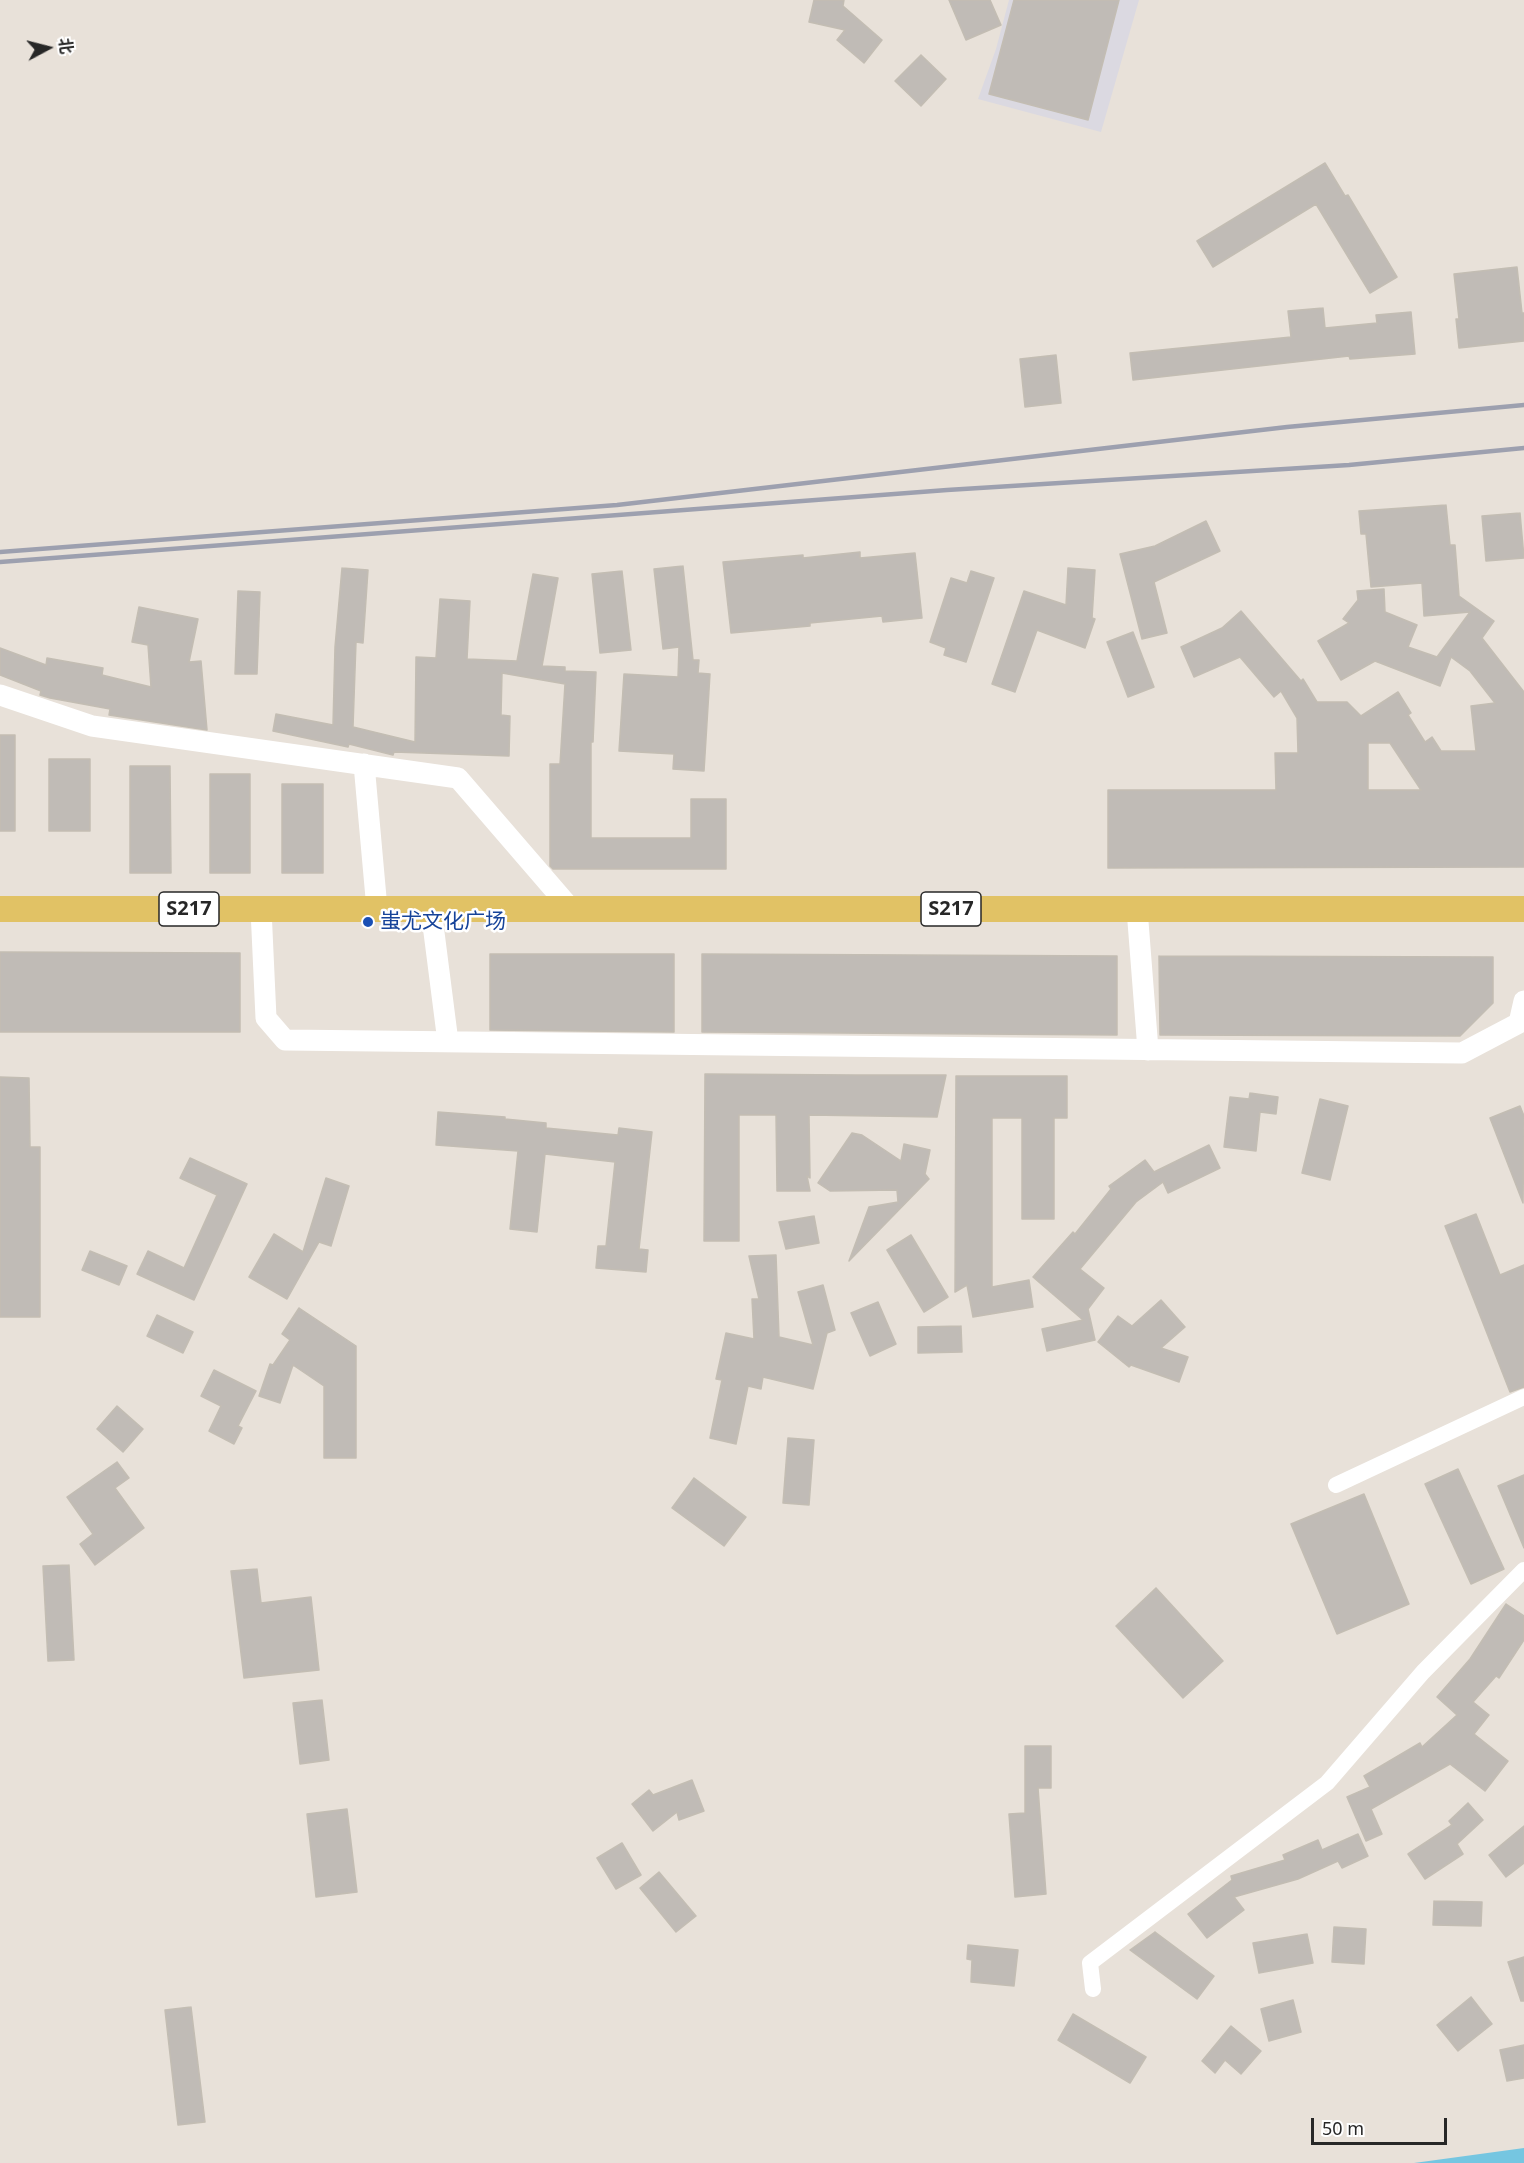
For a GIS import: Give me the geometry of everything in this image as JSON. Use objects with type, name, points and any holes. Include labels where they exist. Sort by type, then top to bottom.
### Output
[{"type":"main road","name":"S217","points":[[0,909],[1524,909]]},
{"type":"street","points":[[0,695],[92,726],[458,778],[571,909]]},
{"type":"street","points":[[364,764],[377,909]]},
{"type":"street","points":[[261,909],[266,1018],[285,1041],[1462,1053],[1519,1023],[1524,1001]]},
{"type":"street","points":[[431,909],[448,1042]]},
{"type":"street","points":[[1137,909],[1148,1050]]},
{"type":"street","points":[[1336,1485],[1524,1397]]},
{"type":"street","points":[[1093,1989],[1090,1963],[1327,1783],[1423,1672],[1524,1570]]},
{"type":"shaded area","points":[[1009,0],[1139,0],[1101,132],[978,99],[996,49]]},
{"type":"water","points":[[1524,2148],[1524,2163],[1414,2163]]},
{"type":"building","points":[[814,0],[844,0],[843,6],[882,40],[864,63],[837,40],[845,30],[809,22]]},
{"type":"building","points":[[949,0],[990,0],[1001,25],[966,40]]},
{"type":"building","points":[[1014,0],[1119,0],[1088,120],[989,94]]},
{"type":"building","points":[[921,55],[946,79],[921,106],[895,81]]},
{"type":"building","points":[[1325,163],[1345,196],[1348,195],[1397,277],[1370,293],[1316,204],[1213,267],[1197,241]]},
{"type":"building","points":[[1517,267],[1522,313],[1524,313],[1524,341],[1459,348],[1456,319],[1459,319],[1454,274]]},
{"type":"building","points":[[1323,308],[1325,328],[1377,323],[1376,315],[1411,312],[1415,354],[1350,359],[1349,356],[1133,380],[1130,353],[1291,337],[1288,311]]},
{"type":"building","points":[[1056,355],[1061,403],[1025,407],[1020,359]]},
{"type":"building","points":[[1446,505],[1450,545],[1455,545],[1459,596],[1494,621],[1482,638],[1524,692],[1524,867],[1108,868],[1108,790],[1276,790],[1275,753],[1298,753],[1297,718],[1281,691],[1274,697],[1240,657],[1194,677],[1181,647],[1222,628],[1241,611],[1301,681],[1303,679],[1317,702],[1347,702],[1361,716],[1398,692],[1411,713],[1408,715],[1425,742],[1432,737],[1441,751],[1476,751],[1471,706],[1495,703],[1470,671],[1451,657],[1440,686],[1375,661],[1341,680],[1318,641],[1349,623],[1343,619],[1358,600],[1357,591],[1384,589],[1385,612],[1417,625],[1408,647],[1437,657],[1470,612],[1424,616],[1422,583],[1371,587],[1366,534],[1361,534],[1359,511]],"holes":[[[1368,743],[1390,743],[1421,790],[1368,790]]]},
{"type":"building","points":[[1520,513],[1524,558],[1486,561],[1482,516]]},
{"type":"building","points":[[1206,521],[1220,551],[1154,582],[1167,633],[1142,639],[1120,554],[1155,546]]},
{"type":"building","points":[[860,552],[860,558],[915,553],[922,618],[883,622],[882,616],[810,623],[810,626],[731,633],[723,562],[803,555],[803,558]]},
{"type":"building","points":[[683,566],[693,660],[699,660],[698,673],[710,674],[704,771],[673,769],[674,754],[619,751],[624,674],[678,677],[679,647],[663,649],[654,569]]},
{"type":"building","points":[[342,568],[368,570],[363,643],[356,642],[353,727],[415,742],[416,657],[436,658],[440,599],[470,601],[467,659],[517,661],[533,574],[558,578],[542,666],[565,667],[565,671],[596,672],[593,742],[591,742],[591,838],[691,838],[691,799],[726,799],[726,869],[553,869],[550,866],[550,764],[560,764],[565,684],[502,673],[501,715],[510,716],[509,756],[394,752],[393,755],[349,744],[348,747],[273,731],[276,714],[333,725],[335,647]]},
{"type":"building","points":[[1068,568],[1095,570],[1092,618],[1095,619],[1085,648],[1037,630],[1015,692],[992,684],[1024,591],[1066,605]]},
{"type":"building","points":[[622,571],[631,650],[600,653],[592,574]]},
{"type":"building","points":[[971,571],[994,578],[966,662],[944,655],[946,648],[930,642],[951,578],[967,583]]},
{"type":"building","points":[[238,591],[260,592],[257,674],[235,674]]},
{"type":"building","points":[[139,607],[198,619],[189,662],[201,661],[207,730],[109,715],[110,709],[40,695],[41,691],[0,675],[0,648],[46,665],[47,658],[103,668],[102,675],[151,687],[148,645],[132,642]]},
{"type":"building","points":[[1133,632],[1154,687],[1128,697],[1107,642]]},
{"type":"building","points":[[0,735],[15,735],[15,831],[0,831]]},
{"type":"building","points":[[49,759],[90,759],[90,831],[49,831]]},
{"type":"building","points":[[130,766],[170,766],[171,873],[130,873]]},
{"type":"building","points":[[210,774],[250,774],[250,873],[210,873]]},
{"type":"building","points":[[282,784],[323,784],[323,873],[282,873]]},
{"type":"building","points":[[0,952],[240,953],[240,1032],[0,1032]]},
{"type":"building","points":[[490,954],[674,954],[674,1032],[490,1030]]},
{"type":"building","points":[[702,954],[1117,956],[1117,1035],[702,1032]]},
{"type":"building","points":[[1159,956],[1493,957],[1493,1003],[1460,1036],[1160,1035]]},
{"type":"building","points":[[705,1074],[946,1075],[937,1117],[809,1115],[810,1178],[807,1176],[810,1191],[777,1191],[776,1115],[739,1115],[739,1241],[704,1241]]},
{"type":"building","points":[[956,1076],[1067,1076],[1067,1118],[1054,1118],[1054,1219],[1022,1219],[1022,1118],[992,1118],[992,1287],[1029,1280],[1033,1307],[973,1317],[967,1285],[955,1292]]},
{"type":"building","points":[[0,1077],[29,1078],[30,1147],[40,1147],[40,1317],[0,1317]]},
{"type":"building","points":[[1250,1093],[1278,1097],[1276,1114],[1260,1112],[1256,1151],[1224,1147],[1230,1097],[1249,1099]]},
{"type":"building","points":[[1320,1099],[1348,1106],[1330,1180],[1302,1173]]},
{"type":"building","points":[[1520,1106],[1524,1116],[1523,1203],[1490,1118]]},
{"type":"building","points":[[438,1112],[505,1117],[505,1119],[546,1123],[546,1128],[618,1135],[619,1128],[652,1132],[639,1249],[648,1250],[646,1272],[596,1268],[598,1246],[606,1246],[615,1162],[545,1154],[537,1232],[510,1229],[518,1151],[436,1145]]},
{"type":"building","points":[[852,1133],[862,1135],[901,1161],[904,1144],[930,1150],[925,1174],[929,1179],[849,1261],[869,1207],[898,1202],[897,1190],[830,1191],[818,1183]]},
{"type":"building","points":[[1209,1145],[1220,1168],[1168,1193],[1163,1182],[1136,1202],[1080,1269],[1104,1288],[1088,1309],[1095,1340],[1047,1351],[1042,1329],[1083,1320],[1033,1277],[1073,1232],[1075,1234],[1111,1189],[1109,1186],[1145,1160],[1154,1172]]},
{"type":"building","points":[[190,1158],[247,1184],[194,1300],[137,1274],[148,1251],[184,1268],[217,1195],[180,1178]]},
{"type":"building","points":[[326,1178],[349,1186],[331,1246],[319,1242],[287,1299],[249,1277],[274,1234],[303,1252]]},
{"type":"building","points":[[1476,1214],[1500,1275],[1524,1265],[1524,1387],[1510,1392],[1445,1226]]},
{"type":"building","points":[[814,1216],[819,1243],[786,1249],[779,1222]]},
{"type":"building","points":[[911,1235],[948,1297],[924,1312],[887,1250]]},
{"type":"building","points":[[90,1251],[127,1266],[119,1285],[82,1270]]},
{"type":"building","points":[[776,1255],[779,1337],[813,1345],[798,1292],[823,1285],[835,1330],[827,1333],[813,1389],[763,1377],[761,1389],[748,1386],[736,1444],[710,1438],[722,1380],[716,1379],[726,1333],[754,1339],[752,1299],[759,1299],[749,1256]]},
{"type":"building","points":[[1161,1300],[1185,1327],[1161,1348],[1188,1357],[1179,1382],[1131,1365],[1129,1367],[1098,1342],[1118,1316],[1132,1326]]},
{"type":"building","points":[[878,1302],[896,1344],[870,1356],[851,1313]]},
{"type":"building","points":[[299,1308],[356,1346],[356,1458],[324,1458],[324,1386],[293,1365],[280,1403],[259,1396],[270,1364],[273,1365],[290,1340],[282,1334]]},
{"type":"building","points":[[157,1315],[193,1332],[183,1353],[147,1336]]},
{"type":"building","points":[[961,1326],[962,1352],[918,1353],[918,1327]]},
{"type":"building","points":[[214,1370],[256,1391],[238,1426],[242,1428],[234,1444],[209,1431],[221,1406],[201,1396]]},
{"type":"building","points":[[117,1406],[143,1429],[123,1452],[97,1429]]},
{"type":"building","points":[[788,1438],[814,1440],[809,1505],[783,1503]]},
{"type":"building","points":[[117,1462],[129,1478],[115,1488],[144,1528],[95,1565],[80,1544],[93,1534],[67,1497]]},
{"type":"building","points":[[1458,1469],[1504,1569],[1471,1584],[1425,1484]]},
{"type":"building","points":[[1524,1475],[1524,1548],[1498,1486]]},
{"type":"building","points":[[694,1478],[746,1517],[724,1546],[672,1508]]},
{"type":"building","points":[[1364,1494],[1409,1604],[1337,1634],[1291,1524]]},
{"type":"building","points":[[69,1565],[74,1660],[48,1661],[43,1566]]},
{"type":"building","points":[[257,1569],[261,1603],[311,1597],[319,1670],[244,1678],[231,1571]]},
{"type":"building","points":[[1156,1588],[1223,1661],[1183,1698],[1116,1626]]},
{"type":"building","points":[[1506,1604],[1524,1616],[1524,1640],[1499,1678],[1496,1676],[1473,1702],[1489,1715],[1474,1734],[1508,1761],[1485,1791],[1450,1764],[1371,1809],[1382,1834],[1366,1841],[1347,1797],[1370,1787],[1364,1776],[1420,1743],[1422,1747],[1457,1715],[1437,1697],[1470,1659]]},
{"type":"building","points":[[322,1700],[329,1760],[300,1764],[293,1703]]},
{"type":"building","points":[[1025,1746],[1051,1746],[1051,1788],[1038,1788],[1046,1894],[1015,1897],[1009,1814],[1025,1813]]},
{"type":"building","points":[[692,1780],[704,1811],[679,1820],[677,1812],[653,1831],[632,1804],[649,1790],[653,1795]]},
{"type":"building","points":[[1468,1803],[1483,1820],[1457,1844],[1463,1854],[1425,1879],[1408,1854],[1452,1825],[1449,1821]]},
{"type":"building","points":[[347,1809],[357,1892],[316,1897],[307,1814]]},
{"type":"building","points":[[1524,1826],[1524,1863],[1506,1877],[1489,1855]]},
{"type":"building","points":[[1358,1834],[1368,1856],[1342,1868],[1338,1861],[1298,1879],[1234,1897],[1244,1910],[1207,1938],[1188,1914],[1232,1880],[1231,1876],[1285,1860],[1283,1855],[1318,1840],[1322,1850]]},
{"type":"building","points":[[622,1843],[641,1875],[616,1889],[597,1858]]},
{"type":"building","points":[[659,1872],[696,1916],[676,1932],[640,1888]]},
{"type":"building","points":[[1434,1901],[1482,1902],[1481,1926],[1433,1925]]},
{"type":"building","points":[[1334,1927],[1366,1929],[1364,1964],[1332,1962]]},
{"type":"building","points":[[1155,1932],[1214,1976],[1197,1999],[1130,1950]]},
{"type":"building","points":[[1307,1934],[1313,1963],[1259,1973],[1253,1943]]},
{"type":"building","points":[[968,1945],[1018,1950],[1014,1986],[971,1982],[972,1960],[967,1959]]},
{"type":"building","points":[[1524,1957],[1524,2001],[1521,2001],[1508,1962]]},
{"type":"building","points":[[1471,1997],[1492,2024],[1458,2051],[1437,2025]]},
{"type":"building","points":[[1293,2000],[1301,2032],[1269,2041],[1261,2009]]},
{"type":"building","points":[[191,2007],[205,2122],[178,2125],[165,2010]]},
{"type":"building","points":[[1073,2014],[1146,2057],[1130,2083],[1058,2040]]},
{"type":"building","points":[[1231,2026],[1261,2051],[1241,2074],[1225,2060],[1215,2073],[1202,2061]]},
{"type":"building","points":[[1524,2045],[1524,2078],[1507,2081],[1500,2050]]},
{"type":"railway","points":[[0,552],[617,505],[1287,427],[1524,405]]},
{"type":"railway","points":[[0,562],[947,490],[1349,465],[1524,448]]},
{"type":"place","name":"蚩尤文化广场","points":[[368,922]]}]
